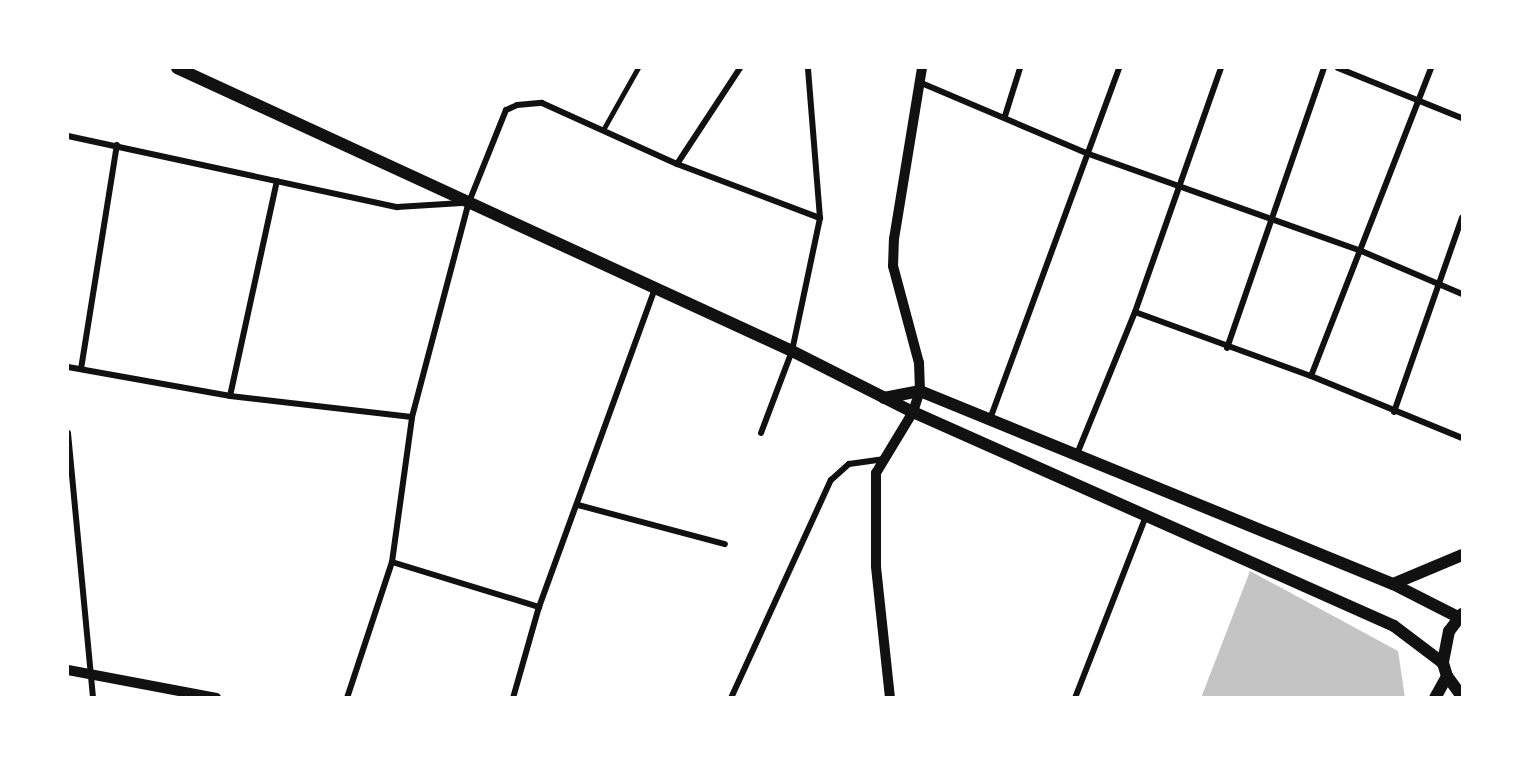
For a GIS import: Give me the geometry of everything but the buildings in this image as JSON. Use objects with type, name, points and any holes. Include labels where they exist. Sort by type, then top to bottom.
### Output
[{"type":"main road","points":[[177,68],[792,351],[913,412],[1394,626],[1443,663]]},
{"type":"main road","points":[[884,398],[920,391],[1393,585],[1460,616],[1449,631],[1443,663],[1447,676],[1461,697]]},
{"type":"main road","points":[[1393,585],[1462,555]]},
{"type":"main road","points":[[1435,698],[1447,676]]},
{"type":"main road","points":[[1461,697],[1462,691]]},
{"type":"street","points":[[677,164],[740,68]]},
{"type":"street","points":[[761,433],[792,351],[820,218],[808,68]]},
{"type":"street","points":[[890,698],[876,566],[876,473],[913,412],[920,391],[919,363],[893,266],[918,81],[922,68]]},
{"type":"street","points":[[1005,116],[1020,68]]},
{"type":"street","points":[[990,420],[1119,68]]},
{"type":"street","points":[[1077,454],[1135,312],[1221,68]]},
{"type":"street","points":[[1227,348],[1324,68]]},
{"type":"street","points":[[1338,68],[1462,118]]},
{"type":"street","points":[[1311,376],[1431,68]]},
{"type":"street","points":[[918,81],[1005,116],[1086,153],[1359,250],[1462,294]]},
{"type":"street","points":[[346,698],[392,562],[412,417],[469,202],[506,110],[517,105],[542,103],[677,164],[820,218]]},
{"type":"street","points":[[68,136],[397,207],[469,202]]},
{"type":"street","points":[[81,369],[117,145]]},
{"type":"street","points":[[230,396],[277,181]]},
{"type":"street","points":[[1394,412],[1436,283],[1462,218]]},
{"type":"street","points":[[513,698],[539,607],[656,288]]},
{"type":"street","points":[[1135,312],[1227,348],[1311,376],[1462,438]]},
{"type":"street","points":[[68,367],[230,396],[412,417]]},
{"type":"street","points":[[68,433],[93,698]]},
{"type":"street","points":[[731,698],[831,480],[849,464],[883,459]]},
{"type":"street","points":[[578,505],[726,544]]},
{"type":"street","points":[[1075,698],[1146,516]]},
{"type":"street","points":[[392,562],[539,607]]},
{"type":"street","points":[[68,670],[216,698]]},
{"type":"lane","points":[[603,130],[638,68]]}]
